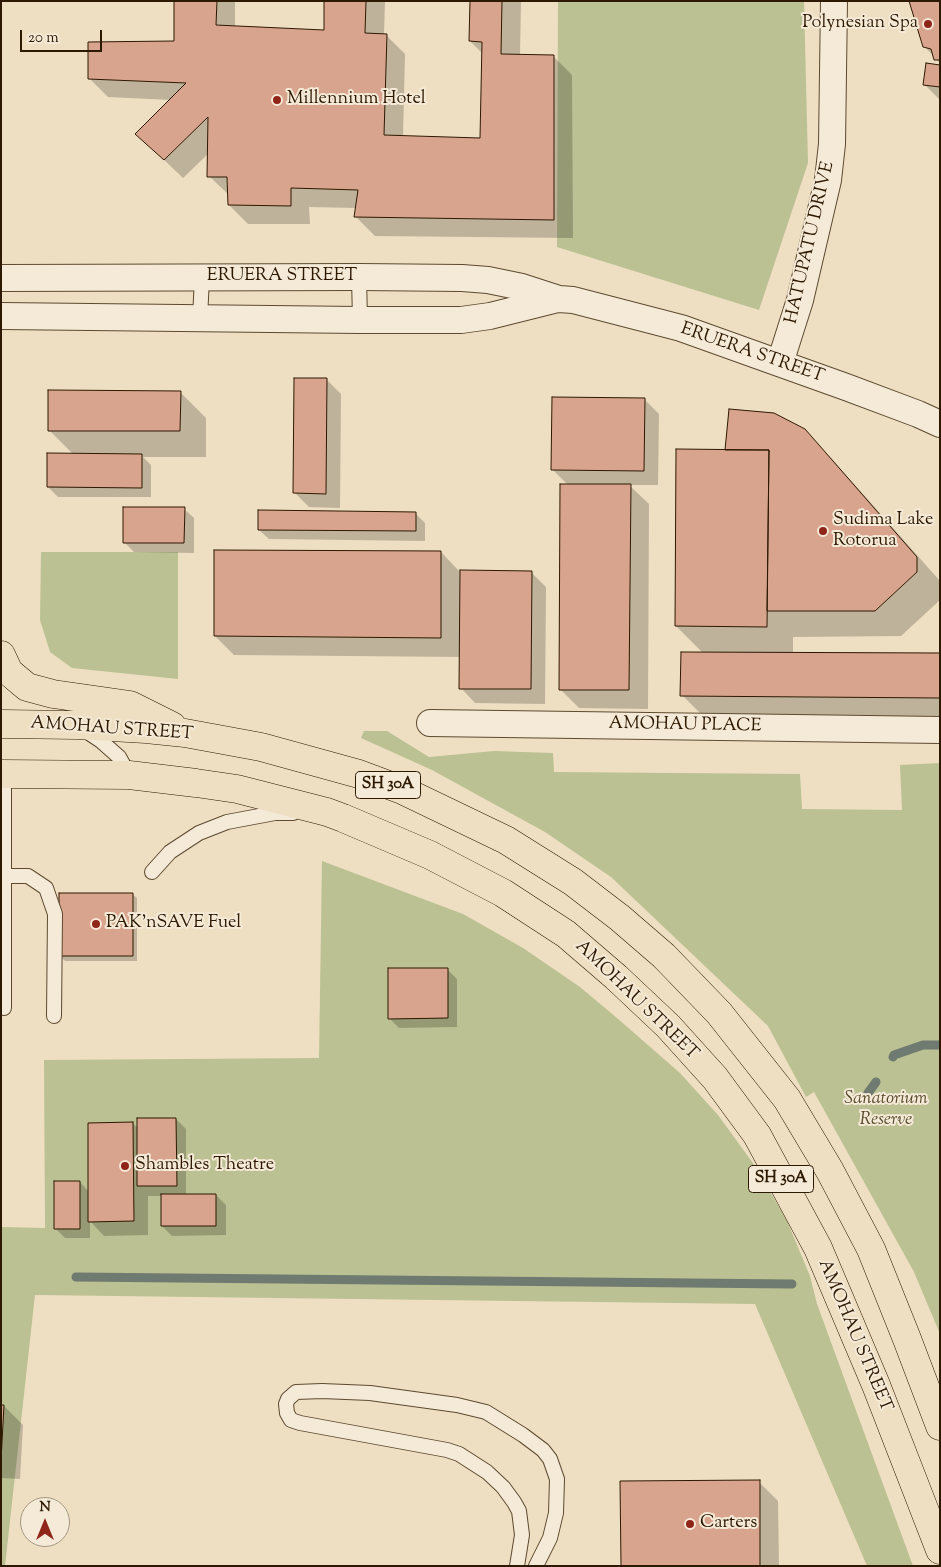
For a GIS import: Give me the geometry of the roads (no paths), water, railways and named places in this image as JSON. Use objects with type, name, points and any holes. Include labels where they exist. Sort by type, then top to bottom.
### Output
[{"type":"main road","points":[[1,655],[9,672],[27,687],[53,694],[130,705],[185,733]]},
{"type":"main road","name":"AMOHAU STREET","points":[[1,724],[77,725],[185,733],[261,747],[359,774],[411,794],[506,840],[573,882],[620,918],[664,956],[719,1013],[787,1099],[830,1171],[871,1250],[940,1426]]},
{"type":"main road","name":"AMOHAU STREET","points":[[3,774],[129,775],[237,789],[327,812],[430,855],[503,892],[566,934],[616,977],[668,1026],[715,1078],[757,1135],[818,1248],[876,1385],[940,1550]]},
{"type":"street","name":"HATUPATU DRIVE","points":[[780,363],[800,300],[828,180],[832,144],[834,1]]},
{"type":"street","name":"ERUERA STREET","points":[[1,278],[359,277],[488,280],[681,328],[918,414],[940,424]]},
{"type":"street","name":"ERUERA STREET","points":[[1,316],[461,320],[490,316],[559,299]]},
{"type":"street","name":"AMOHAU PLACE","points":[[430,723],[940,730]]},
{"type":"lane","points":[[359,277],[360,320]]},
{"type":"lane","points":[[200,318],[202,278]]},
{"type":"lane","points":[[77,725],[101,740],[119,757],[129,775]]},
{"type":"lane","points":[[3,774],[4,1008]]},
{"type":"lane","points":[[152,872],[170,852],[199,833],[227,822],[275,813],[327,812]]},
{"type":"lane","points":[[4,876],[28,876],[46,888],[55,914],[54,1016]]},
{"type":"lane","points":[[517,1566],[522,1535],[519,1512],[503,1487],[487,1472],[459,1454],[447,1450],[291,1420],[287,1413],[286,1404],[288,1399],[296,1392],[322,1391],[370,1393],[457,1405],[486,1412],[523,1435],[546,1454],[554,1468],[557,1479],[556,1513],[550,1538],[536,1566]]},
{"type":"waterway","points":[[893,1057],[923,1045],[940,1045]]},
{"type":"waterway","points":[[868,1093],[876,1082]]},
{"type":"waterway","points":[[76,1277],[792,1284]]},
{"type":"place","name":"Polynesian Spa","points":[[928,24]]},
{"type":"place","name":"Millennium Hotel","points":[[277,100]]},
{"type":"place","name":"Sudima Lake Rotorua","points":[[823,531]]},
{"type":"place","name":"PAK'nSAVE Fuel","points":[[96,924]]},
{"type":"place","name":"Shambles Theatre","points":[[125,1166]]},
{"type":"place","name":"Carters","points":[[690,1524]]},
{"type":"park label","name":"Sanatorium Reserve","points":[[886,1110]]}]
